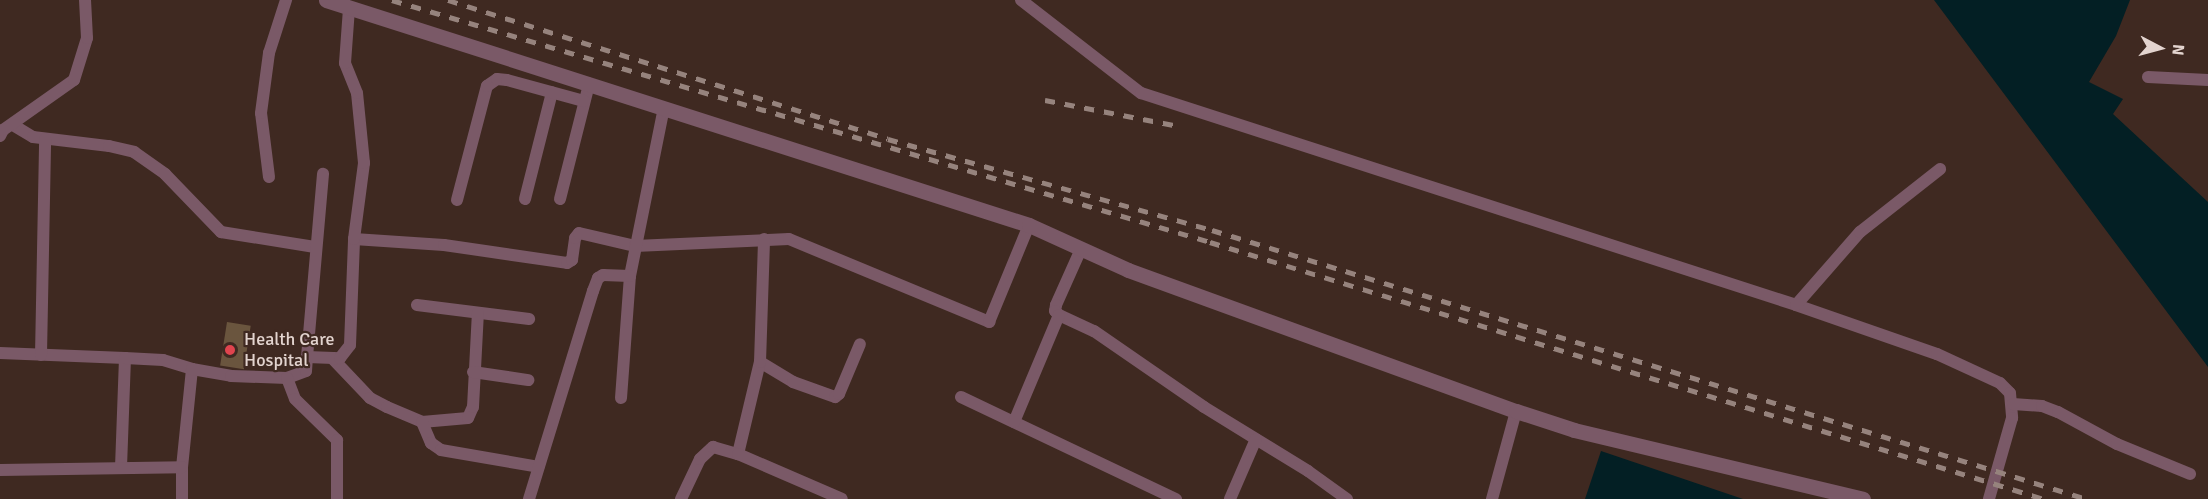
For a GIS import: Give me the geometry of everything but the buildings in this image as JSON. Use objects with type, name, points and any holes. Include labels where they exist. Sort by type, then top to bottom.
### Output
[{"type":"street","points":[[4,130],[75,81],[87,38],[86,0]]},
{"type":"street","points":[[269,177],[261,113],[268,53],[286,0]]},
{"type":"street","points":[[326,0],[1029,225],[1128,270],[1574,430],[1863,499]]},
{"type":"street","points":[[1021,0],[1141,93],[1796,305],[1937,354],[2000,382],[2010,393],[2013,418],[1989,499]]},
{"type":"street","points":[[307,357],[333,359],[345,354],[352,336],[354,239],[364,163],[357,93],[345,63],[350,8]]},
{"type":"street","points":[[2148,76],[2208,80]]},
{"type":"street","points":[[457,200],[487,86],[497,79],[507,80],[584,101]]},
{"type":"street","points":[[560,199],[589,84]]},
{"type":"street","points":[[525,199],[552,92]]},
{"type":"street","points":[[621,398],[630,276],[664,108]]},
{"type":"street","points":[[4,130],[33,137],[109,146],[134,152],[165,174],[221,232],[315,248]]},
{"type":"street","points":[[41,355],[45,139]]},
{"type":"street","points":[[1796,305],[1860,232],[1940,169]]},
{"type":"street","points":[[0,353],[164,360],[192,369],[231,376],[287,378],[306,371],[323,174]]},
{"type":"street","points":[[354,239],[444,245],[567,263],[572,260],[575,238],[579,233],[635,246],[789,239],[989,322],[1029,225]]},
{"type":"street","points":[[738,454],[760,362],[764,239]]},
{"type":"street","points":[[1081,249],[1056,305],[1055,311],[1059,315],[1094,331],[1204,407],[1347,499]]},
{"type":"street","points":[[529,499],[598,278],[603,275],[630,276]]},
{"type":"street","points":[[417,304],[529,319]]},
{"type":"street","points":[[333,359],[370,398],[422,422],[468,418],[473,407],[473,372],[478,313]]},
{"type":"street","points":[[1014,422],[1059,315]]},
{"type":"street","points":[[760,362],[793,381],[835,397],[839,394],[860,344]]},
{"type":"street","points":[[121,468],[125,358]]},
{"type":"street","points":[[182,499],[182,467],[192,369]]},
{"type":"street","points":[[473,372],[528,380]]},
{"type":"street","points":[[287,378],[295,399],[338,440],[337,499]]},
{"type":"street","points":[[961,397],[1176,499]]},
{"type":"street","points":[[2013,404],[2042,406],[2058,411],[2117,444],[2190,474]]},
{"type":"street","points":[[1492,499],[1516,411]]},
{"type":"street","points":[[422,422],[431,443],[441,450],[539,467]]},
{"type":"street","points":[[1230,499],[1256,439]]},
{"type":"street","points":[[681,499],[688,481],[706,451],[720,447],[842,499]]},
{"type":"street","points":[[0,470],[182,467]]},
{"type":"water","points":[[1934,0],[2130,0],[2116,36],[2089,82],[2123,99],[2113,114],[2208,202],[2208,367]]},
{"type":"water","points":[[1601,451],[1743,499],[1585,499]]},
{"type":"railway","points":[[392,0],[1210,242],[2044,499]]},
{"type":"railway","points":[[448,0],[888,139],[1212,230],[2087,499]]},
{"type":"railway","points":[[1045,100],[1174,125]]},
{"type":"place","name":"Health Care Hospital","points":[[230,350]]}]
